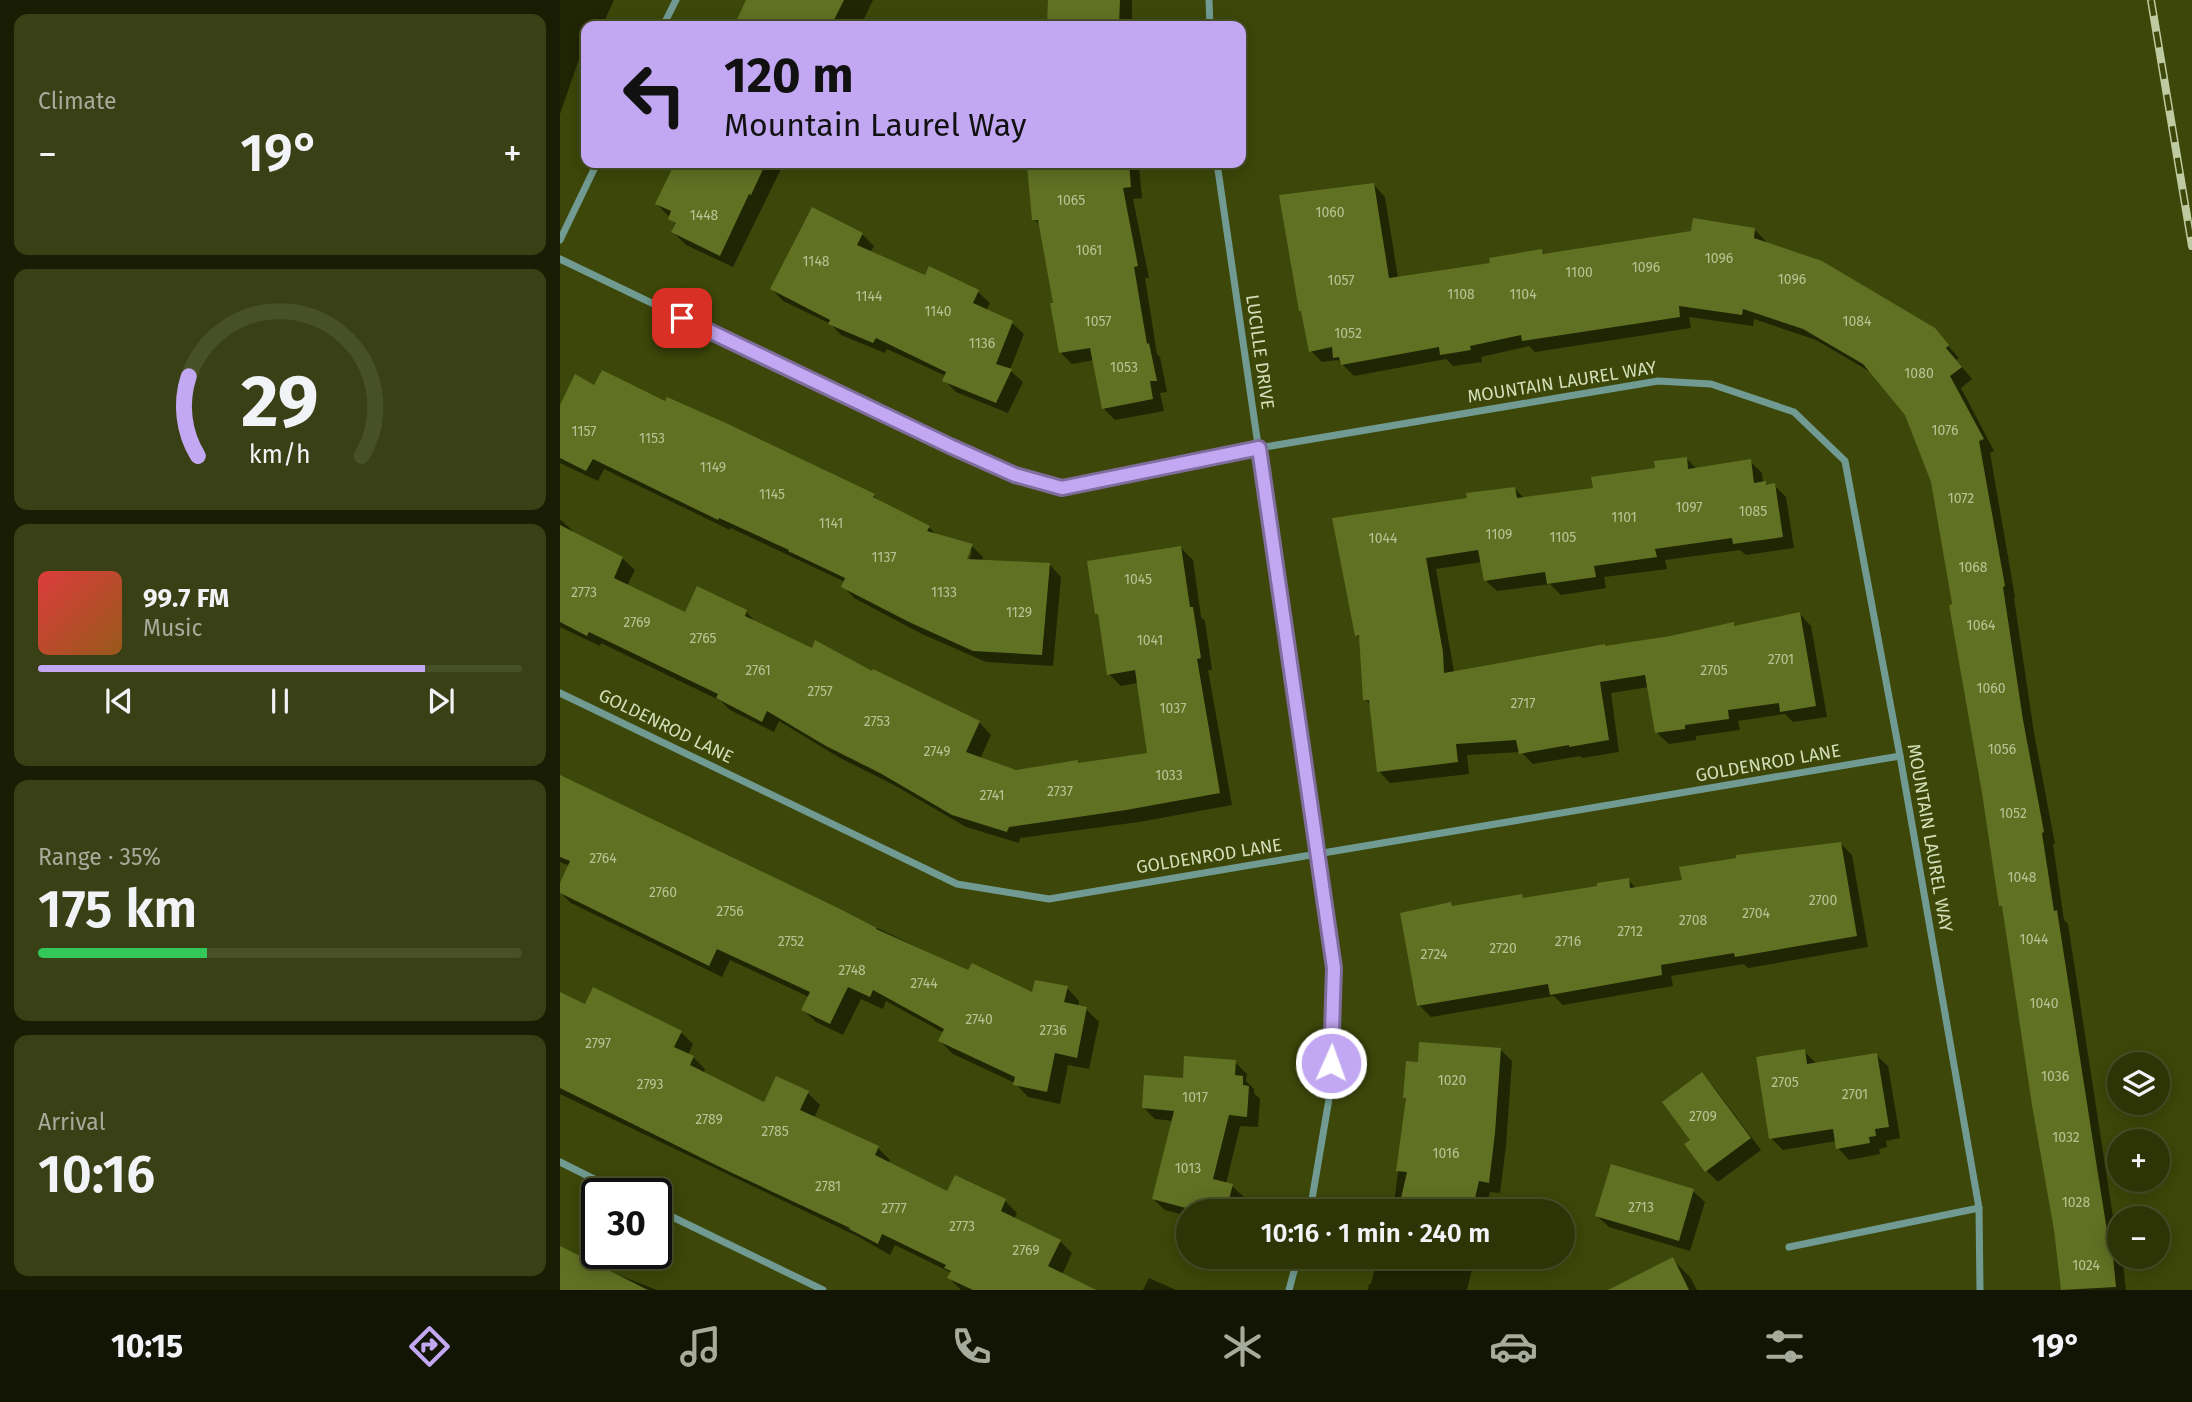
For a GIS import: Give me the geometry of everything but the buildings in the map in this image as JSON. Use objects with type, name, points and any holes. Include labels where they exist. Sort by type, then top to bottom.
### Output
[{"type":"street","points":[[666,21],[676,0]]},
{"type":"street","points":[[1209,0],[1210,21]]},
{"type":"street","points":[[560,240],[595,168]]},
{"type":"street","name":"LUCILLE DRIVE","points":[[1218,168],[1334,968],[1331,1087],[1312,1199]]},
{"type":"street","name":"MOUNTAIN LAUREL WAY","points":[[560,259],[950,446],[1015,475],[1062,488],[1259,448],[1658,381],[1711,384],[1794,412],[1845,461],[1979,1208],[1980,1290]]},
{"type":"street","name":"GOLDENROD LANE","points":[[560,693],[957,884],[1048,899],[1900,756]]},
{"type":"street","points":[[560,1162],[592,1178]]},
{"type":"street","points":[[1789,1247],[1979,1208]]},
{"type":"street","points":[[672,1217],[823,1290]]},
{"type":"street","points":[[1289,1290],[1295,1269]]},
{"type":"railway","points":[[2151,0],[2192,246]]},
{"type":"route","points":[[682,318],[950,446],[1015,475],[1062,488],[1259,448],[1334,968],[1331,1063]]}]
